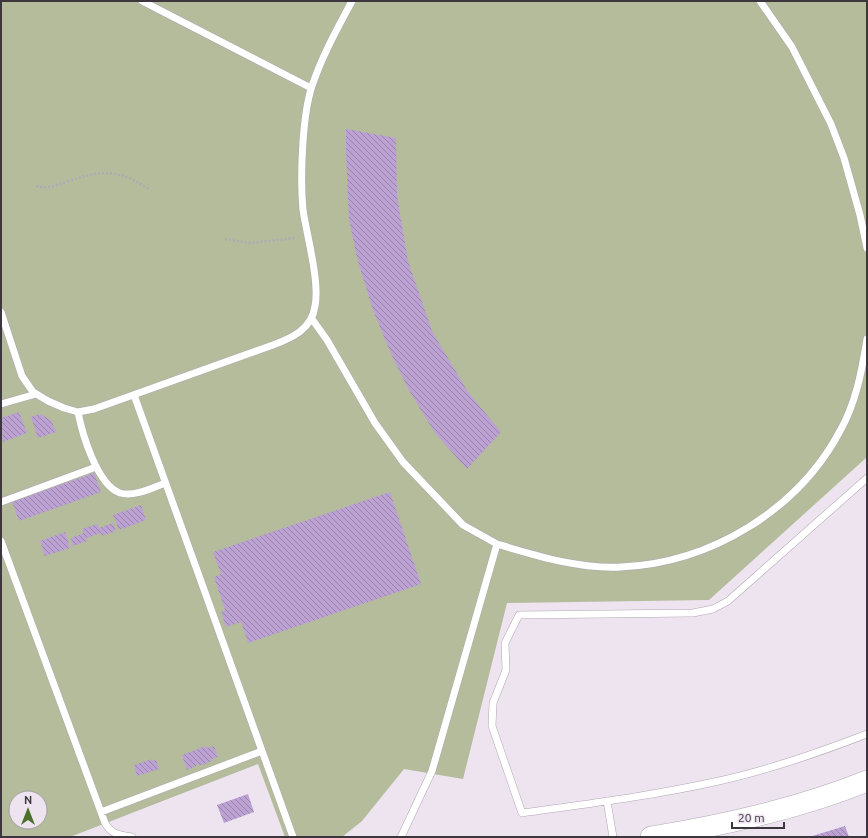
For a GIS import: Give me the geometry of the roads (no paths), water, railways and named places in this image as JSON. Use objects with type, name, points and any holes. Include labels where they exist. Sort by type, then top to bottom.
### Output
[{"type":"main road","points":[[652,837],[756,818],[840,792],[867,781]]},
{"type":"lane","points":[[142,1],[311,88]]},
{"type":"lane","points":[[1,312],[22,376],[36,394],[48,402],[78,412],[94,409],[292,338],[303,329],[312,319],[316,306],[316,292],[303,209],[302,172],[304,132],[311,88],[326,52],[352,1]]},
{"type":"lane","points":[[760,1],[792,47],[831,124],[844,158],[860,215],[867,248]]},
{"type":"lane","points":[[312,319],[327,340],[375,423],[403,462],[463,525],[497,544],[540,557],[579,564],[621,567],[663,561],[708,548],[748,528],[786,501],[820,464],[841,430],[862,370],[867,339]]},
{"type":"lane","points":[[1,404],[36,394]]},
{"type":"lane","points":[[134,395],[293,837]]},
{"type":"lane","points":[[78,412],[96,467],[110,486],[120,493],[137,493],[165,483]]},
{"type":"lane","points":[[1,502],[96,467]]},
{"type":"lane","points":[[867,478],[728,601],[713,609],[693,613],[519,615],[505,643],[506,670],[493,702],[492,726],[522,813],[608,801],[715,782],[787,762],[867,734]]},
{"type":"lane","points":[[1,541],[101,812],[110,830],[115,834],[132,837]]},
{"type":"lane","points":[[400,837],[432,771],[497,544]]},
{"type":"lane","points":[[101,812],[262,751]]},
{"type":"lane","points":[[608,801],[613,837]]}]
